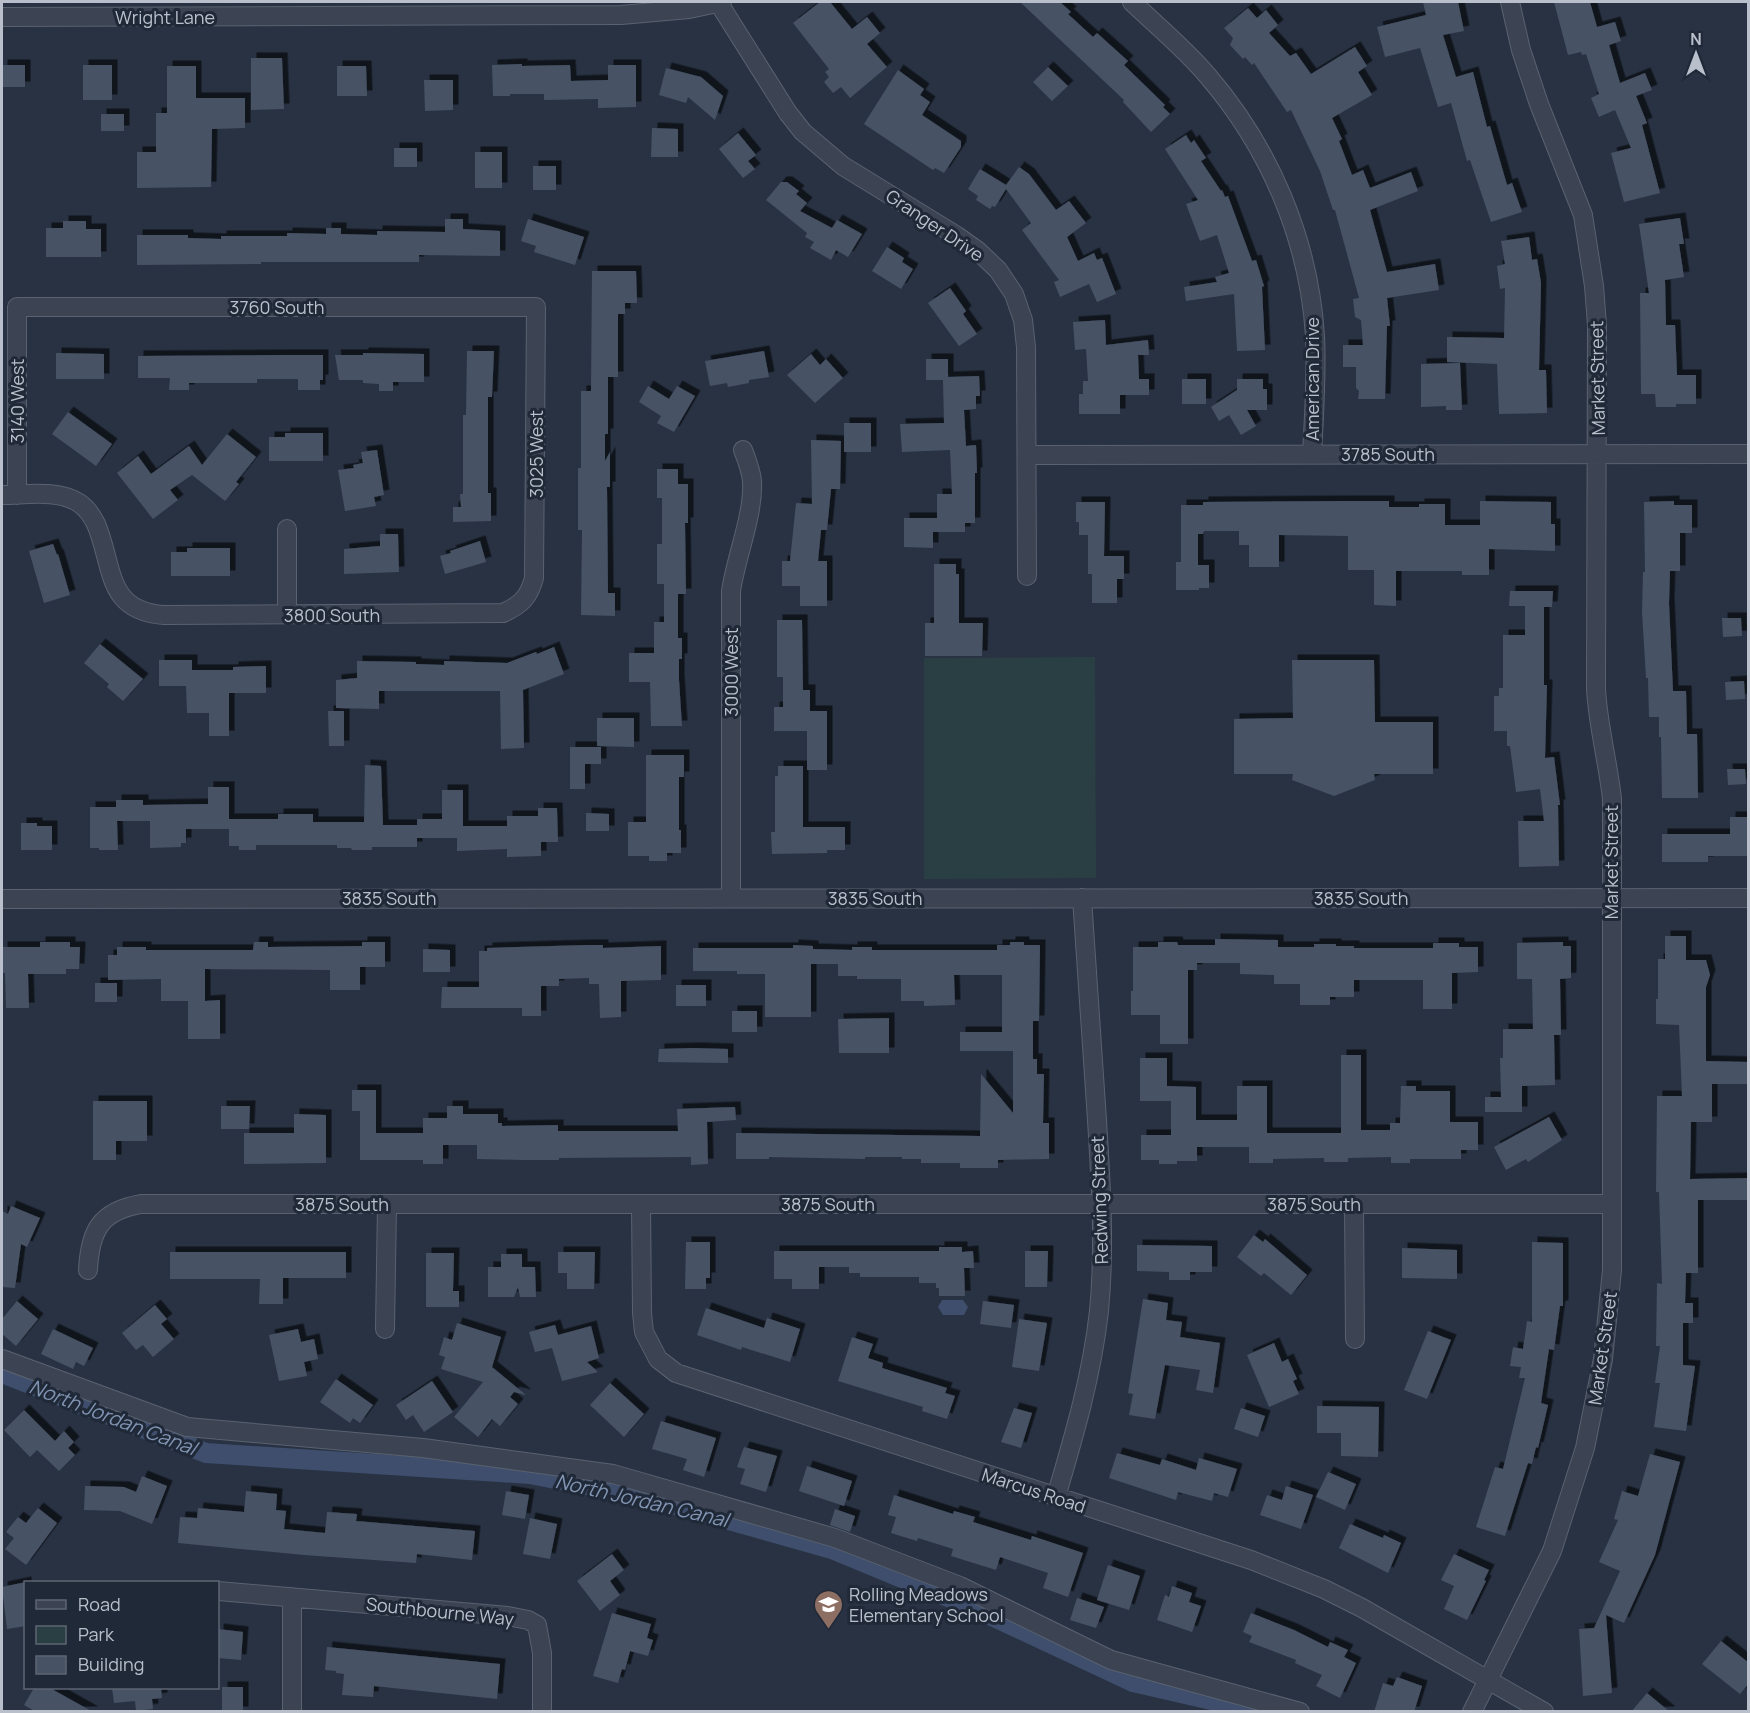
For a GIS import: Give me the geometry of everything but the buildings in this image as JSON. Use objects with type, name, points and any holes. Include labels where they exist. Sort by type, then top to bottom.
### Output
[{"type":"street","name":"Wright Lane","points":[[2,18],[621,15],[689,9],[719,2]]},
{"type":"street","name":"Granger Drive","points":[[719,2],[788,113],[803,132],[843,166],[978,251],[998,270],[1014,294],[1023,320],[1026,347],[1027,576]]},
{"type":"street","name":"American Drive","points":[[1132,2],[1206,73],[1230,103],[1252,136],[1271,171],[1288,211],[1302,252],[1311,296],[1315,336],[1316,374],[1312,454]]},
{"type":"street","name":"Market Street","points":[[1472,1712],[1552,1551],[1570,1500],[1585,1448],[1603,1359],[1612,1270],[1611,799],[1596,689],[1597,325],[1589,247],[1583,215],[1539,104],[1521,50],[1510,2]]},
{"type":"street","name":"3760 South","points":[[17,307],[536,307]]},
{"type":"street","name":"3140 West","points":[[9,495],[17,307]]},
{"type":"street","name":"3025 West","points":[[526,599],[531,589],[535,568],[536,307]]},
{"type":"street","name":"3000 West","points":[[731,898],[731,591],[752,492],[751,470],[743,450]]},
{"type":"street","name":"3785 South","points":[[1027,454],[1749,453]]},
{"type":"street","name":"3800 South","points":[[9,495],[49,495],[72,499],[80,503],[89,512],[100,534],[116,590],[127,604],[144,612],[164,615],[494,615],[510,610],[526,599]]},
{"type":"street","points":[[286,529],[287,615]]},
{"type":"street","name":"3835 South","points":[[2,899],[1749,897]]},
{"type":"street","name":"Redwing Street","points":[[1056,1497],[1076,1431],[1094,1347],[1101,1280],[1102,1204],[1082,898]]},
{"type":"street","name":"3875 South","points":[[88,1270],[91,1241],[96,1229],[104,1219],[127,1206],[141,1204],[1611,1204]]},
{"type":"street","points":[[386,1329],[387,1204]]},
{"type":"street","name":"Marcus Road","points":[[641,1204],[642,1322],[652,1350],[666,1367],[686,1377],[1251,1560],[1324,1589],[1400,1628],[1544,1712]]},
{"type":"street","points":[[1354,1204],[1355,1339]]},
{"type":"street","points":[[2,1359],[187,1427],[423,1448],[614,1474],[846,1542],[960,1586],[1111,1660],[1299,1712]]},
{"type":"street","name":"Southbourne Way","points":[[219,1591],[508,1616],[528,1620],[537,1625],[541,1642],[542,1712]]},
{"type":"street","points":[[292,1597],[292,1712]]},
{"type":"green space","points":[[1095,657],[1096,878],[924,879],[924,658]]},
{"type":"water","points":[[942,1300],[963,1300],[968,1307],[964,1315],[943,1315],[938,1307]]},
{"type":"waterway","name":"North Jordan Canal","points":[[2,1373],[206,1453],[530,1474],[651,1498],[832,1549],[977,1609],[1133,1682],[1264,1712]]},
{"type":"place","name":"Rolling Meadows Elementary School","points":[[828,1630]]}]
